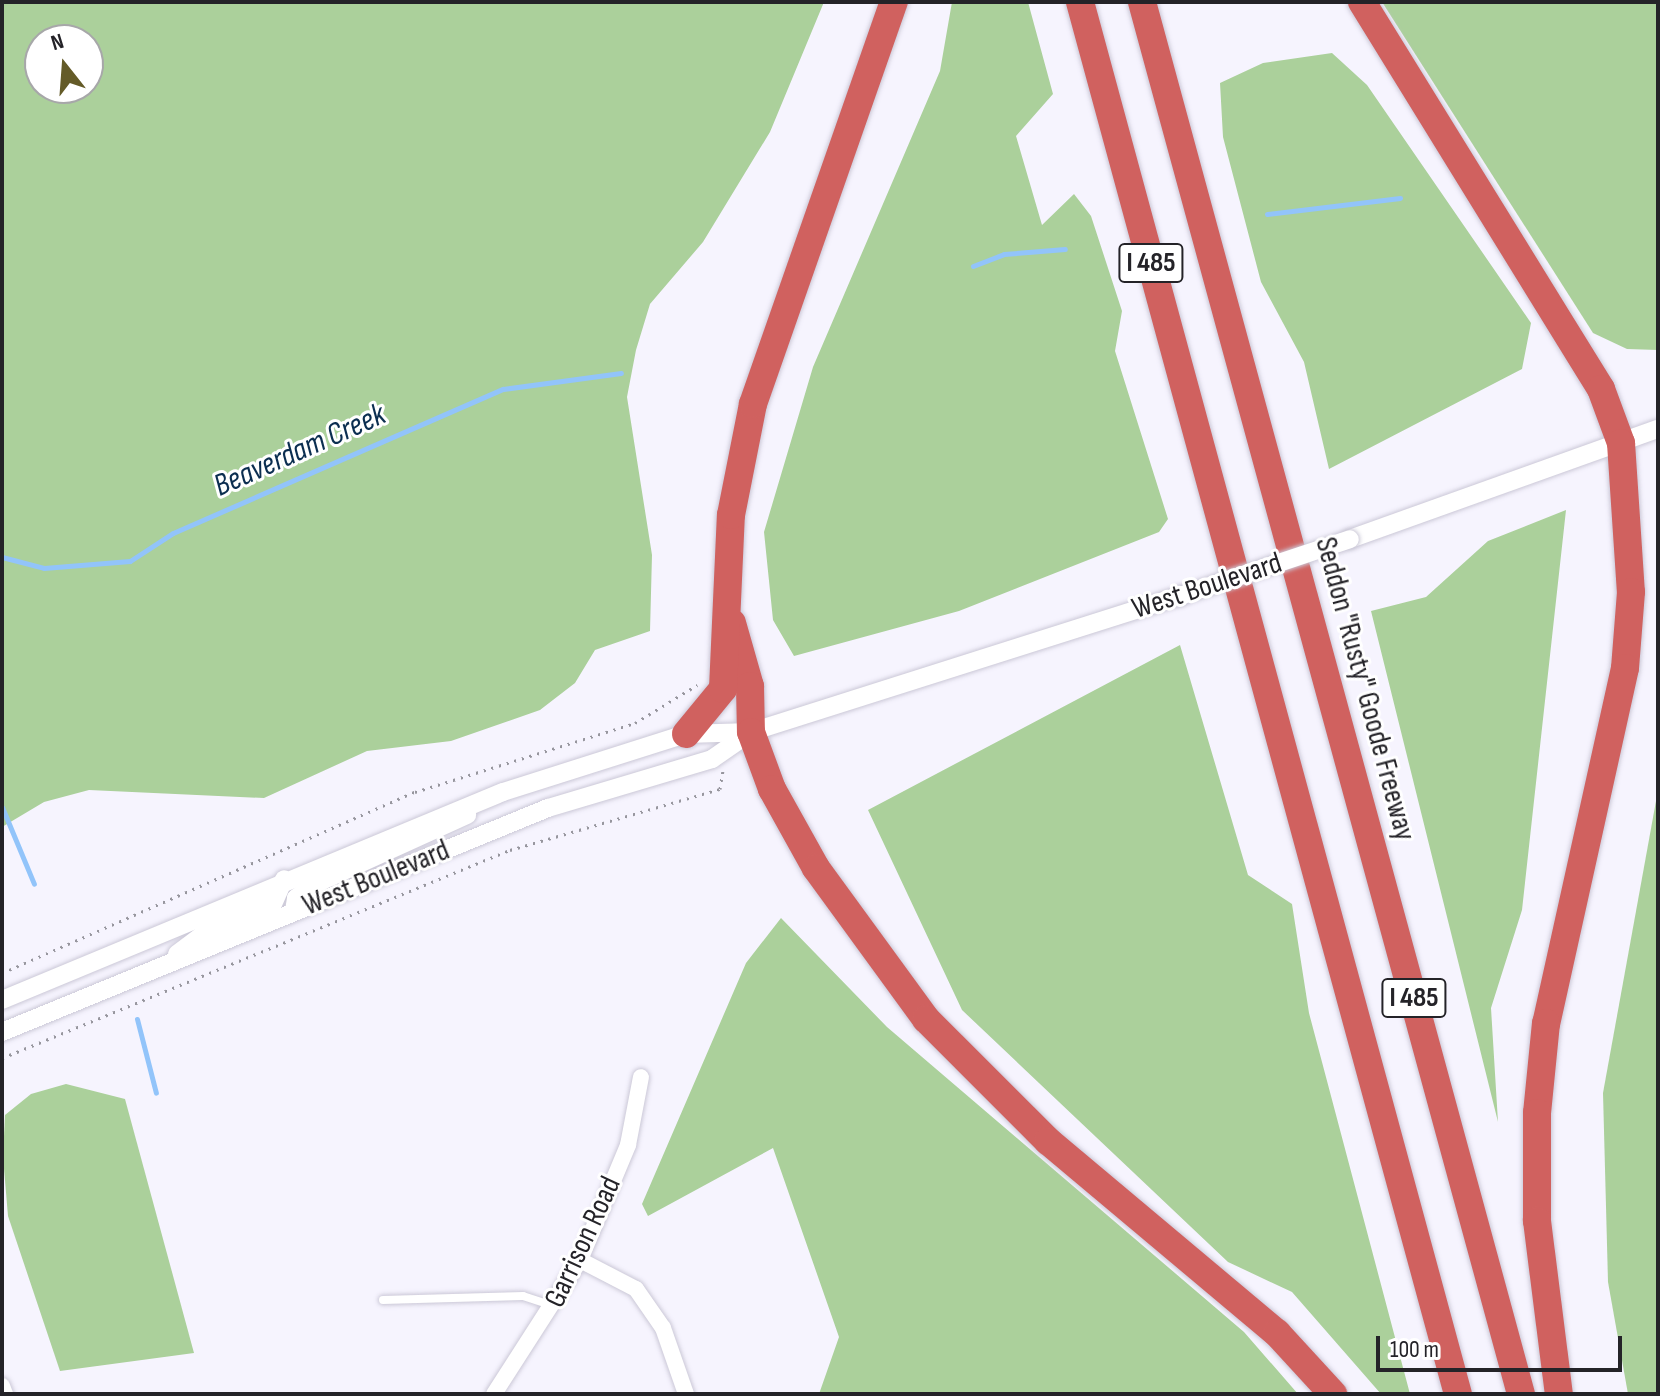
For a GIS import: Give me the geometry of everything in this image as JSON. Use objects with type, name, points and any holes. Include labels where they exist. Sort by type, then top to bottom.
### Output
[{"type":"highway","points":[[686,734],[723,689],[732,623],[738,459],[894,2]]},
{"type":"highway","name":"I 485","points":[[1080,2],[1458,1394]]},
{"type":"highway","name":"Seddon \"Rusty\" Goode Freeway","points":[[1142,2],[1521,1394]]},
{"type":"highway","points":[[1362,2],[1601,389],[1621,443],[1631,592],[1625,668],[1546,1023],[1537,1113],[1537,1221],[1559,1394]]},
{"type":"highway","points":[[732,623],[750,686],[751,732],[772,789],[816,868],[926,1019],[1048,1141],[1277,1333],[1333,1394]]},
{"type":"street","name":"West Boulevard","points":[[2,1000],[284,879],[503,792],[686,734],[751,732],[1180,596],[1658,429]]},
{"type":"street","name":"West Boulevard","points":[[2,1032],[548,808],[712,759],[751,732]]},
{"type":"street","points":[[294,911],[296,898],[317,883],[441,832],[503,792]]},
{"type":"street","points":[[158,969],[202,935],[273,904],[284,879]]},
{"type":"street","name":"Garrison Road","points":[[494,1394],[554,1306],[580,1260],[628,1145],[641,1077]]},
{"type":"street","points":[[580,1260],[636,1289],[663,1328],[686,1394]]},
{"type":"street","points":[[2,1386],[5,1394]]},
{"type":"lane","points":[[383,1300],[523,1296],[554,1306]]},
{"type":"path","points":[[2,973],[415,792],[609,733],[678,702],[691,684],[705,688]]},
{"type":"path","points":[[2,1058],[523,845],[720,789],[722,775]]},
{"type":"green space","points":[[2,2],[824,2],[770,132],[703,242],[650,304],[636,350],[627,397],[652,555],[650,631],[595,650],[575,683],[540,710],[451,741],[367,751],[264,798],[89,790],[44,802],[2,827]]},
{"type":"green space","points":[[952,2],[1028,2],[1053,94],[1016,136],[1042,225],[1074,194],[1091,216],[1122,311],[1115,351],[1168,519],[1159,532],[959,611],[794,656],[773,620],[764,532],[813,367],[940,71]]},
{"type":"green space","points":[[1382,2],[1658,2],[1658,350],[1627,349],[1593,333]]},
{"type":"green space","points":[[1332,53],[1367,85],[1531,323],[1522,369],[1329,469],[1304,362],[1261,282],[1223,137],[1220,83],[1263,63]]},
{"type":"green space","points":[[1566,510],[1522,910],[1491,1008],[1498,1122],[1371,611],[1426,597],[1488,541]]},
{"type":"green space","points":[[1180,645],[1248,875],[1292,904],[1309,1013],[1410,1394],[1381,1394],[1292,1292],[1228,1262],[962,1010],[868,810]]},
{"type":"green space","points":[[1658,790],[1658,1394],[1628,1394],[1608,1282],[1603,1093]]},
{"type":"green space","points":[[781,918],[887,1027],[1244,1332],[1298,1394],[819,1394],[839,1337],[773,1148],[648,1216],[642,1204],[746,963]]},
{"type":"green space","points":[[66,1084],[125,1099],[194,1353],[60,1371],[8,1216],[3,1157],[5,1115],[31,1094]]},
{"type":"waterway","name":"Beaverdam Creek","points":[[1267,214],[1400,198]]},
{"type":"waterway","name":"Beaverdam Creek","points":[[973,266],[1004,254],[1065,249]]},
{"type":"waterway","name":"Beaverdam Creek","points":[[2,557],[44,568],[130,561],[173,533],[503,389],[621,373]]},
{"type":"waterway","points":[[2,807],[34,884]]},
{"type":"waterway","points":[[137,1019],[156,1093]]}]
